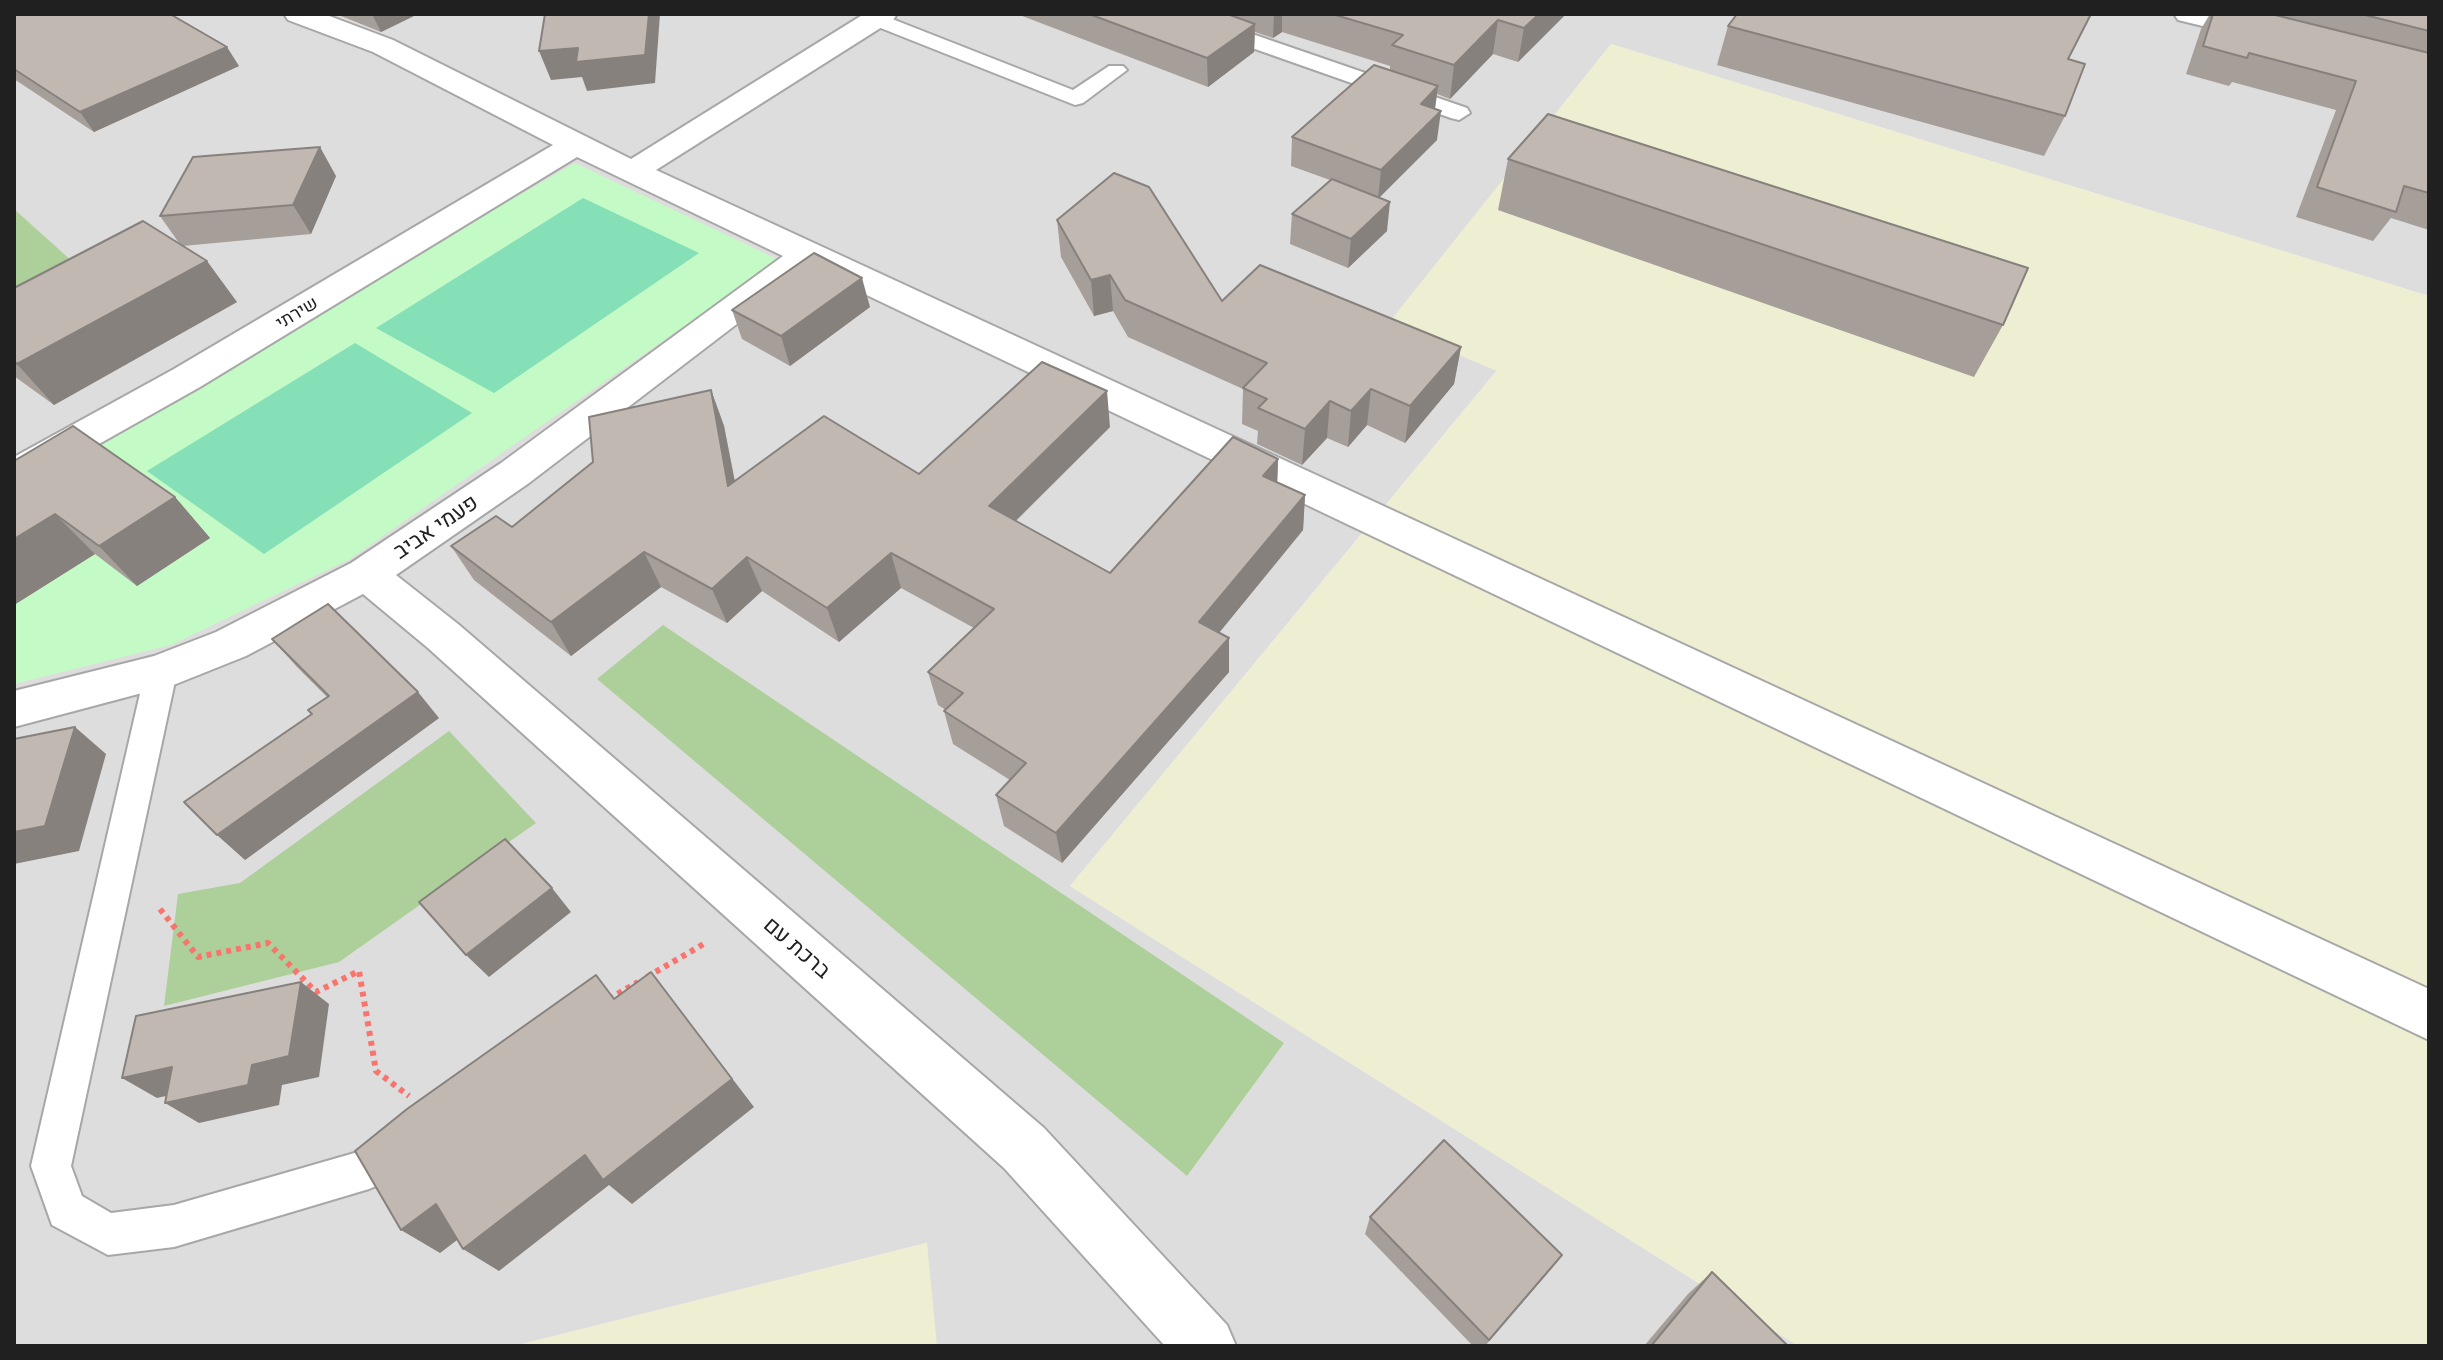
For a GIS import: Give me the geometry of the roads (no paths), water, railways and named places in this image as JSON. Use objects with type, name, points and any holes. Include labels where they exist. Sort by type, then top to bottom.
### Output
[{"type":"street","points":[[298,14],[383,46],[576,145],[810,252],[2429,1015]]},
{"type":"street","points":[[2188,14],[2294,41]]},
{"type":"street","points":[[633,171],[879,17]]},
{"type":"street","name":"שירתי","points":[[14,474],[200,370],[576,145]]},
{"type":"street","name":"פעמי אביב","points":[[14,709],[161,672],[243,639],[366,574],[515,473],[810,252]]},
{"type":"street","name":"ברכת עם","points":[[366,574],[443,636],[1024,1148],[1206,1346]]},
{"type":"lane","points":[[1174,14],[1459,113]]},
{"type":"lane","points":[[879,17],[1075,98],[1116,70]]},
{"type":"lane","points":[[161,672],[51,1166],[67,1210],[108,1234],[174,1226],[369,1169],[435,1115]]}]
